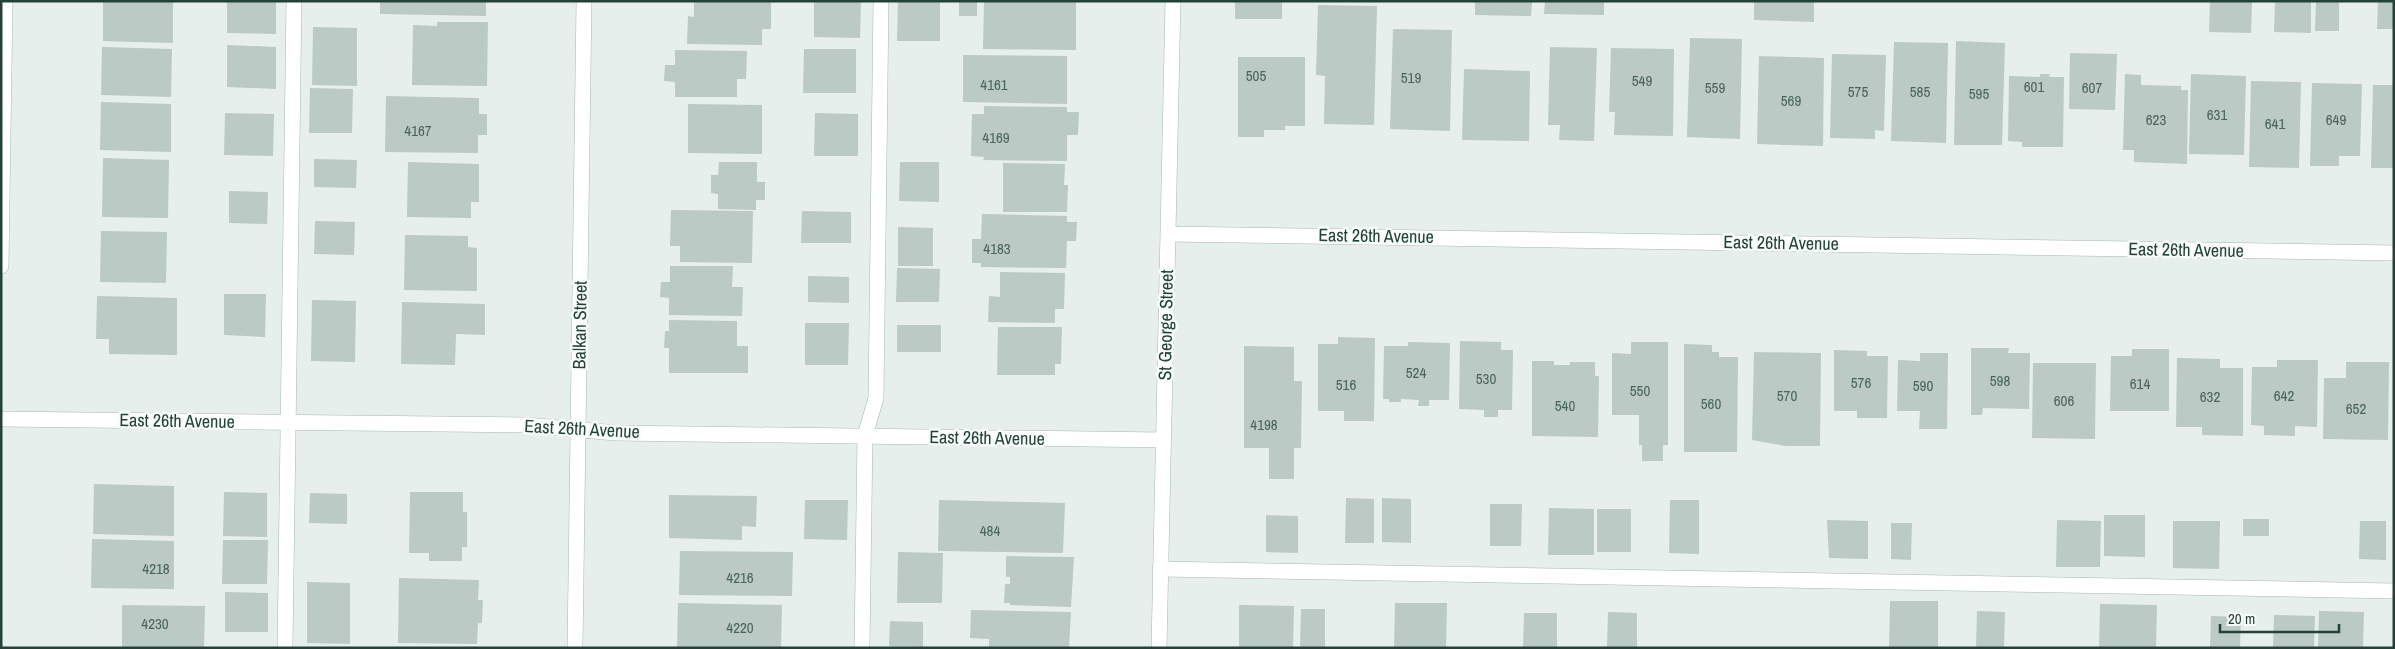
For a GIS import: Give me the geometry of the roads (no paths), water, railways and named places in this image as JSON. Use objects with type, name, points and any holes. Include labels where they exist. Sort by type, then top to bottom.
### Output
[{"type":"street","points":[[1,266],[5,1]]},
{"type":"street","points":[[285,648],[294,1]]},
{"type":"street","name":"Balkan Street","points":[[576,648],[584,1]]},
{"type":"street","points":[[862,648],[865,436],[876,398],[881,1]]},
{"type":"street","name":"St George Street","points":[[1160,648],[1160,569],[1173,1]]},
{"type":"street","name":"East 26th Avenue","points":[[1168,234],[2394,253]]},
{"type":"street","name":"East 26th Avenue","points":[[1,419],[526,425],[616,432],[1163,440]]},
{"type":"street","points":[[1160,569],[2394,591]]}]
